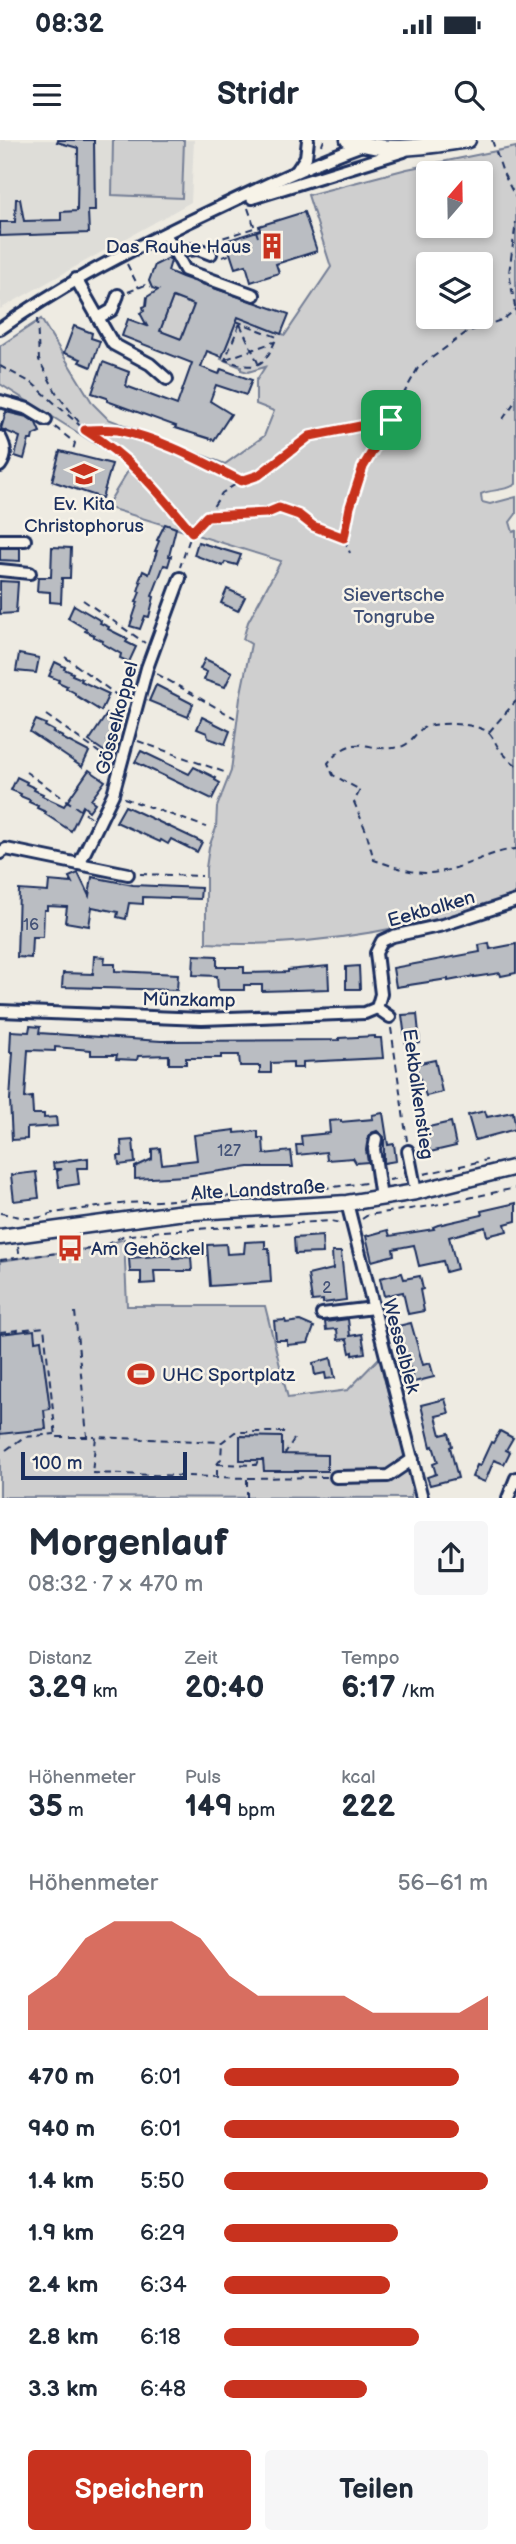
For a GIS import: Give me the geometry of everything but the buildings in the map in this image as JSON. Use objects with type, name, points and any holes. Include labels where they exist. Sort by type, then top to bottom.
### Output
[{"type":"main road","points":[[348,140],[369,142],[393,149],[413,149],[468,140]]},
{"type":"main road","name":"Alte Landstraße","points":[[0,1237],[177,1213],[347,1203],[416,1192],[516,1167]]},
{"type":"street","points":[[297,170],[306,157],[308,140]]},
{"type":"street","points":[[0,329],[76,279],[122,255],[297,170],[369,142]]},
{"type":"street","points":[[209,212],[413,149]]},
{"type":"street","points":[[165,234],[185,270],[254,295]]},
{"type":"street","points":[[172,248],[176,251],[198,249],[213,255]]},
{"type":"street","points":[[76,279],[118,348],[150,364],[167,379]]},
{"type":"street","points":[[98,318],[112,310],[118,295]]},
{"type":"street","points":[[4,402],[28,409],[46,420]]},
{"type":"street","points":[[0,437],[5,447],[4,460],[0,466]]},
{"type":"street","points":[[0,540],[25,540]]},
{"type":"street","points":[[0,570],[30,573]]},
{"type":"street","name":"Gösselkoppel","points":[[79,864],[113,794],[147,668],[180,578]]},
{"type":"street","points":[[0,853],[6,849],[128,874]]},
{"type":"street","name":"Eekbalken","points":[[377,1008],[381,994],[376,953],[382,941],[443,925],[516,901]]},
{"type":"street","name":"Münzkamp","points":[[0,1011],[202,1019],[365,1013],[377,1008]]},
{"type":"street","name":"Eekbalkenstieg","points":[[377,1008],[390,1017]]},
{"type":"street","points":[[376,1139],[374,1149],[381,1198]]},
{"type":"street","name":"Eekbalkenstieg","points":[[408,1151],[416,1192]]},
{"type":"street","name":"Wesselblek","points":[[347,1203],[422,1497]]},
{"type":"street","points":[[322,1314],[374,1308]]},
{"type":"street","points":[[336,1477],[388,1476],[413,1460]]},
{"type":"street","points":[[508,1497],[516,1478]]},
{"type":"path","points":[[322,145],[324,140]]},
{"type":"path","points":[[492,140],[503,173],[516,198]]},
{"type":"path","points":[[245,200],[258,237]]},
{"type":"path","points":[[350,553],[344,538],[350,507],[363,467],[391,420],[411,376],[425,360],[451,346],[467,332],[497,323],[516,309],[509,273],[516,222]]},
{"type":"path","points":[[213,255],[222,238],[254,228]]},
{"type":"path","points":[[122,255],[139,288]]},
{"type":"path","points":[[118,295],[150,283]]},
{"type":"path","points":[[36,304],[39,360],[57,394],[85,430]]},
{"type":"path","points":[[225,359],[245,367],[259,365],[270,354],[277,337],[238,322]]},
{"type":"path","points":[[238,322],[259,365]]},
{"type":"path","points":[[225,359],[238,322]]},
{"type":"path","points":[[225,359],[275,342]]},
{"type":"path","points":[[0,366],[32,383],[85,430],[115,449],[148,478],[192,532]]},
{"type":"path","points":[[503,419],[516,400]]},
{"type":"path","points":[[0,429],[4,402]]},
{"type":"path","points":[[46,420],[75,443],[72,454]]},
{"type":"path","points":[[180,578],[180,562],[192,532],[207,516],[222,493],[241,481],[259,475],[310,436],[391,420]]},
{"type":"path","points":[[82,435],[85,430]]},
{"type":"path","points":[[85,430],[116,430],[153,441],[191,455],[241,481]]},
{"type":"path","points":[[207,516],[267,513],[279,508],[344,538]]},
{"type":"path","points":[[83,600],[154,650]]},
{"type":"path","points":[[65,657],[135,708]]},
{"type":"path","points":[[147,668],[235,718]]},
{"type":"path","points":[[488,733],[516,701]]},
{"type":"path","points":[[46,715],[121,767]]},
{"type":"path","points":[[516,765],[488,733],[466,725],[434,725],[422,729],[405,746],[377,748],[354,744],[340,748],[328,763],[333,775],[360,790],[354,802],[374,860],[426,873],[448,871],[505,850],[516,849]]},
{"type":"path","points":[[127,737],[224,772]]},
{"type":"path","points":[[26,772],[99,824]]},
{"type":"path","points":[[113,794],[206,827]]},
{"type":"path","points":[[128,874],[202,876]]},
{"type":"path","name":"Eekbalkenstieg","points":[[390,1017],[408,1151]]},
{"type":"path","points":[[0,1213],[25,1219],[128,1203],[275,1194],[413,1176],[492,1159]]},
{"type":"path","points":[[360,1221],[368,1215],[430,1206],[516,1188]]},
{"type":"path","points":[[15,1217],[15,1222]]},
{"type":"path","points":[[0,1260],[100,1248],[123,1236],[162,1231],[331,1221],[346,1224]]},
{"type":"path","points":[[19,1249],[20,1259]]},
{"type":"path","points":[[75,1312],[87,1437]]},
{"type":"path","points":[[0,1332],[44,1327],[56,1437],[222,1442],[235,1432],[289,1432]]},
{"type":"path","points":[[36,1430],[36,1436]]},
{"type":"path","points":[[6,1450],[24,1437],[56,1434]]},
{"type":"path","points":[[96,1437],[92,1473],[217,1478],[336,1477]]},
{"type":"path","points":[[284,1455],[295,1439]]},
{"type":"path","points":[[217,1478],[222,1442]]},
{"type":"path","points":[[217,1464],[256,1465],[258,1460]]},
{"type":"path","points":[[247,1478],[247,1497]]},
{"type":"shaded area","points":[[0,140],[194,140],[191,202],[0,309]]},
{"type":"green space","points":[[113,140],[184,140],[182,198],[112,195]]},
{"type":"green space","name":"Sievertsche Tongrube","points":[[516,147],[516,484],[481,494],[482,502],[490,504],[516,497],[516,514],[510,522],[513,532],[516,531],[516,897],[440,918],[363,934],[284,943],[206,943],[206,868],[209,847],[216,828],[217,807],[231,771],[240,698],[251,644],[243,639],[248,622],[281,561],[106,507],[131,466],[0,384],[0,346],[41,319],[93,404],[108,419],[225,464],[264,436],[274,411],[256,404],[256,381],[265,367],[248,372],[221,359],[238,317],[285,335],[331,267],[308,195],[416,167],[416,238],[494,238],[494,161],[447,161]]},
{"type":"green space","points":[[173,297],[194,305],[181,339],[160,331]]},
{"type":"green space","name":"UHC Sportplatz","points":[[124,1239],[127,1306],[265,1306],[288,1398],[348,1390],[379,1358],[412,1482],[411,1498],[0,1497],[0,1261],[99,1247]]},
{"type":"place","name":"Das Rauhe Haus","points":[[272,246]]},
{"type":"place","name":"Ev. Kita Christophorus","points":[[84,474]]},
{"type":"place","name":"Am Gehöckel","points":[[70,1248]]},
{"type":"place","name":"UHC Sportplatz","points":[[141,1374]]},
{"type":"route","points":[[391,420],[363,467],[350,507],[344,538],[279,508],[267,513],[207,516],[192,532],[148,478],[115,449],[85,430],[116,430],[153,441],[191,455],[241,481],[259,475],[310,436],[391,420]]}]
